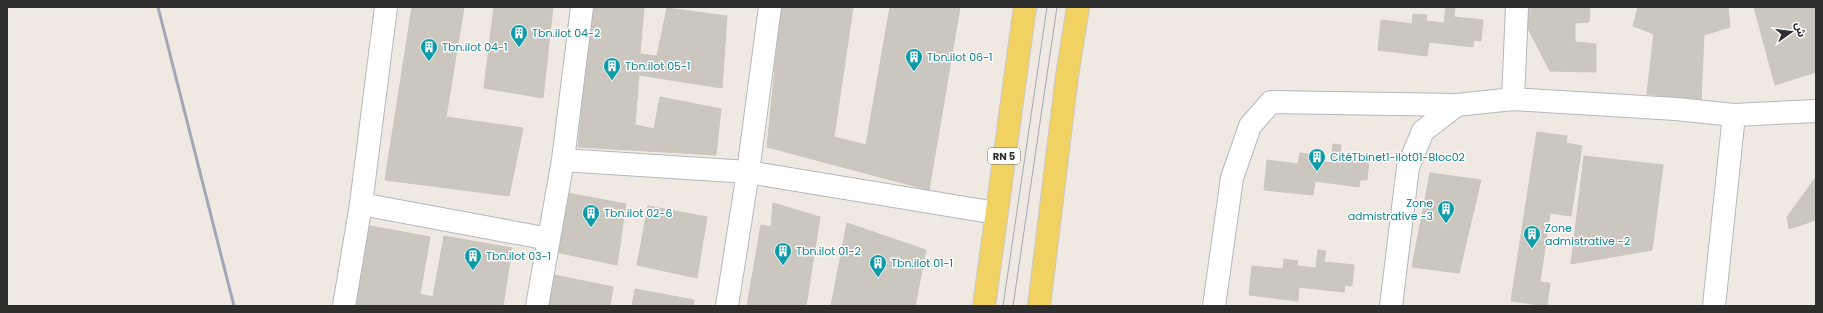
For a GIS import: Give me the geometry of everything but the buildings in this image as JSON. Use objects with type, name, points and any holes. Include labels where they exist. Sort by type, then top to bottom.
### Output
[{"type":"main road","name":"RN 5","points":[[984,306],[1025,7]]},
{"type":"main road","points":[[1039,306],[1067,76],[1078,7]]},
{"type":"street","points":[[344,306],[361,204],[386,7]]},
{"type":"street","points":[[537,306],[564,160],[582,7]]},
{"type":"street","points":[[727,306],[748,172],[770,7]]},
{"type":"street","points":[[1513,99],[1517,7]]},
{"type":"street","points":[[1214,306],[1232,178],[1250,126],[1271,102],[1456,105],[1513,99],[1676,109],[1734,115],[1816,111]]},
{"type":"street","points":[[1391,306],[1408,167],[1423,131],[1456,105]]},
{"type":"street","points":[[1714,306],[1734,115]]},
{"type":"street","points":[[564,160],[748,172],[996,213]]},
{"type":"street","points":[[361,204],[550,239]]},
{"type":"tram line","points":[[1003,306],[1047,7]]},
{"type":"tram line","points":[[1013,306],[1057,7]]},
{"type":"railway","points":[[158,7],[234,306]]},
{"type":"place","name":"Tbn.ilot 04-2","points":[[519,48]]},
{"type":"place","name":"Tbn.ilot 04-1","points":[[429,62]]},
{"type":"place","name":"Tbn.ilot 06-1","points":[[914,72]]},
{"type":"place","name":"Tbn.ilot 05-1","points":[[612,81]]},
{"type":"place","name":"CitéTbinet1-ilot01-Bloc02","points":[[1317,172]]},
{"type":"place","name":"Zone admistrative -3","points":[[1446,224]]},
{"type":"place","name":"Tbn.ilot 02-6","points":[[591,228]]},
{"type":"place","name":"Zone admistrative -2","points":[[1532,249]]},
{"type":"place","name":"Tbn.ilot 01-2","points":[[783,266]]},
{"type":"place","name":"Tbn.ilot 03-1","points":[[473,271]]},
{"type":"place","name":"Tbn.ilot 01-1","points":[[878,278]]}]
